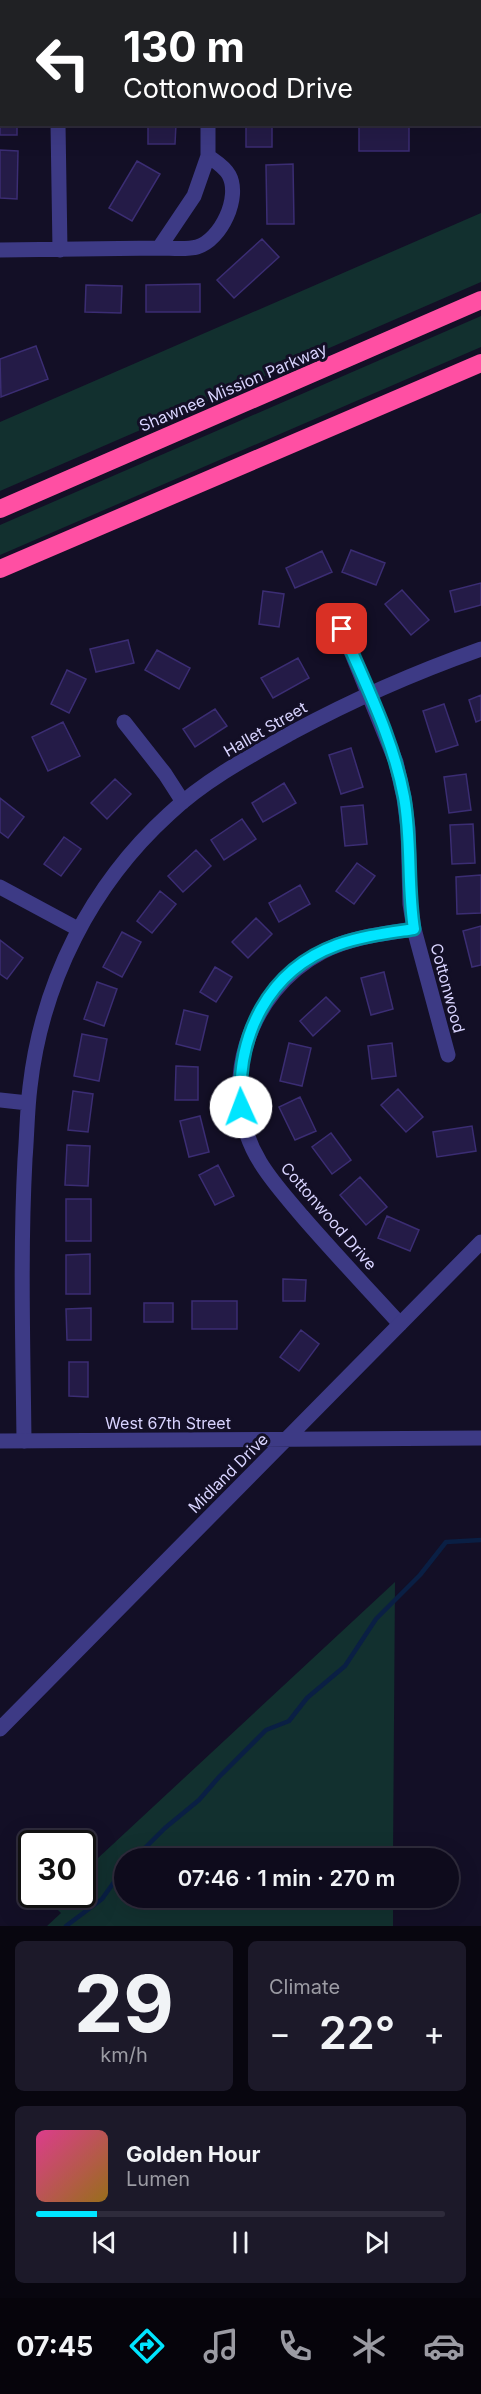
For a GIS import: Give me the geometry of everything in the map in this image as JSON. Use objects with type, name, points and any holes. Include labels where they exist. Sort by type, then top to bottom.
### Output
[{"type":"highway","name":"Shawnee Mission Parkway","points":[[0,509],[481,300]]},
{"type":"highway","points":[[0,569],[481,363]]},
{"type":"street","points":[[58,126],[60,250]]},
{"type":"street","points":[[159,248],[194,196],[208,156],[208,126]]},
{"type":"street","points":[[0,250],[198,247],[216,235],[226,217],[232,197],[230,176],[208,156]]},
{"type":"street","points":[[342,629],[396,762],[408,828],[410,904],[414,929]]},
{"type":"street","name":"Hallet Street","points":[[24,1441],[23,1213],[28,1103],[38,1042],[48,1003],[78,929],[107,883],[134,849],[183,802],[213,780],[260,751],[369,694],[441,663],[481,649]]},
{"type":"street","points":[[123,722],[165,774],[183,802]]},
{"type":"street","points":[[0,887],[78,929]]},
{"type":"street","name":"Cottonwood","points":[[414,929],[448,1055]]},
{"type":"street","name":"Cottonwood Drive","points":[[400,1324],[326,1244],[260,1163],[244,1121],[240,1077],[245,1047],[255,1019],[272,993],[293,970],[336,945],[361,937],[414,929]]},
{"type":"street","points":[[0,1100],[28,1103]]},
{"type":"street","name":"Midland Drive","points":[[0,1729],[481,1242]]},
{"type":"street","name":"West 67th Street","points":[[0,1441],[481,1438]]},
{"type":"green space","points":[[481,213],[481,282],[0,491],[0,422]]},
{"type":"green space","points":[[481,316],[481,347],[0,555],[0,525]]},
{"type":"green space","points":[[395,1582],[393,1848],[114,1848],[114,1908],[393,1908],[393,1926],[47,1926],[61,1913],[56,1908],[96,1908],[96,1860]]},
{"type":"building","points":[[0,126],[17,126],[17,135],[0,135]]},
{"type":"building","points":[[148,126],[176,126],[175,144],[148,144]]},
{"type":"building","points":[[246,126],[272,126],[272,147],[246,147]]},
{"type":"building","points":[[359,126],[409,126],[409,151],[359,151]]},
{"type":"building","points":[[0,150],[18,151],[17,199],[0,198]]},
{"type":"building","points":[[137,161],[160,174],[132,221],[109,208]]},
{"type":"building","points":[[293,164],[294,224],[267,224],[266,165]]},
{"type":"building","points":[[262,239],[279,257],[234,298],[217,280]]},
{"type":"building","points":[[200,284],[200,312],[146,312],[146,285]]},
{"type":"building","points":[[86,285],[122,286],[121,313],[85,312]]},
{"type":"building","points":[[36,346],[48,379],[1,397],[0,359]]},
{"type":"building","points":[[351,550],[385,563],[376,585],[342,572]]},
{"type":"building","points":[[322,551],[332,572],[295,588],[286,568]]},
{"type":"building","points":[[481,583],[481,605],[455,612],[450,591]]},
{"type":"building","points":[[402,590],[429,620],[411,635],[385,604]]},
{"type":"building","points":[[263,591],[284,594],[279,627],[259,624]]},
{"type":"building","points":[[128,640],[134,663],[96,672],[90,649]]},
{"type":"building","points":[[157,650],[190,668],[179,689],[145,670]]},
{"type":"building","points":[[298,658],[309,678],[273,698],[261,678]]},
{"type":"building","points":[[67,670],[86,679],[69,713],[51,704]]},
{"type":"building","points":[[481,695],[481,720],[476,722],[469,700]]},
{"type":"building","points":[[444,704],[458,745],[436,752],[423,711]]},
{"type":"building","points":[[215,709],[227,726],[195,747],[183,729]]},
{"type":"building","points":[[63,722],[80,756],[48,771],[32,737]]},
{"type":"building","points":[[351,748],[363,787],[341,794],[329,755]]},
{"type":"building","points":[[466,774],[471,810],[449,813],[444,777]]},
{"type":"building","points":[[115,779],[131,794],[107,819],[91,803]]},
{"type":"building","points":[[284,783],[296,803],[263,822],[252,803]]},
{"type":"building","points":[[0,798],[24,817],[8,838],[0,832]]},
{"type":"building","points":[[363,805],[367,844],[345,846],[341,807]]},
{"type":"building","points":[[242,819],[256,839],[224,860],[211,840]]},
{"type":"building","points":[[473,824],[475,863],[452,864],[450,825]]},
{"type":"building","points":[[64,837],[81,849],[61,876],[44,864]]},
{"type":"building","points":[[196,850],[211,866],[183,892],[168,876]]},
{"type":"building","points":[[357,863],[375,876],[354,904],[336,891]]},
{"type":"building","points":[[481,875],[481,913],[457,914],[456,877]]},
{"type":"building","points":[[300,885],[310,904],[279,922],[269,903]]},
{"type":"building","points":[[160,891],[176,904],[152,933],[137,921]]},
{"type":"building","points":[[256,918],[272,934],[248,958],[232,942]]},
{"type":"building","points":[[481,926],[481,965],[472,967],[463,931]]},
{"type":"building","points":[[122,932],[141,942],[122,977],[103,967]]},
{"type":"building","points":[[0,940],[23,958],[7,979],[0,974]]},
{"type":"building","points":[[215,967],[232,977],[216,1002],[200,992]]},
{"type":"building","points":[[384,972],[393,1009],[371,1015],[361,978]]},
{"type":"building","points":[[97,982],[117,989],[104,1026],[84,1019]]},
{"type":"building","points":[[326,997],[340,1011],[313,1036],[300,1021]]},
{"type":"building","points":[[184,1010],[208,1016],[200,1050],[176,1044]]},
{"type":"building","points":[[82,1034],[107,1039],[99,1081],[74,1076]]},
{"type":"building","points":[[289,1043],[311,1048],[302,1086],[280,1081]]},
{"type":"building","points":[[392,1043],[396,1076],[372,1079],[368,1046]]},
{"type":"building","points":[[176,1066],[198,1067],[198,1100],[175,1100]]},
{"type":"building","points":[[398,1089],[423,1117],[406,1132],[381,1105]]},
{"type":"building","points":[[73,1091],[93,1094],[88,1132],[68,1130]]},
{"type":"building","points":[[300,1097],[316,1131],[295,1140],[279,1107]]},
{"type":"building","points":[[200,1116],[209,1152],[189,1157],[180,1121]]},
{"type":"building","points":[[472,1126],[476,1151],[437,1157],[433,1132]]},
{"type":"building","points":[[331,1133],[351,1160],[332,1174],[312,1147]]},
{"type":"building","points":[[67,1145],[90,1146],[88,1186],[65,1185]]},
{"type":"building","points":[[218,1165],[234,1196],[215,1205],[199,1175]]},
{"type":"building","points":[[360,1177],[387,1207],[366,1225],[340,1195]]},
{"type":"building","points":[[66,1199],[91,1199],[91,1241],[66,1241]]},
{"type":"building","points":[[387,1216],[419,1230],[410,1251],[378,1238]]},
{"type":"building","points":[[90,1254],[90,1294],[66,1294],[66,1255]]},
{"type":"building","points":[[283,1279],[306,1280],[305,1301],[283,1301]]},
{"type":"building","points":[[192,1301],[237,1301],[237,1329],[192,1329]]},
{"type":"building","points":[[144,1303],[173,1303],[173,1322],[144,1322]]},
{"type":"building","points":[[91,1308],[91,1340],[67,1340],[66,1309]]},
{"type":"building","points":[[301,1330],[319,1344],[299,1371],[280,1357]]},
{"type":"building","points":[[69,1362],[88,1362],[88,1397],[69,1396]]},
{"type":"waterway","points":[[145,1848],[199,1800],[266,1730],[289,1721],[307,1698],[345,1666],[376,1619],[420,1575],[446,1542],[481,1540]]},
{"type":"waterway","points":[[66,1926],[102,1899],[114,1882]]},
{"type":"route","points":[[241,1107],[240,1077],[249,1033],[263,1005],[282,981],[306,961],[336,945],[361,937],[414,929],[410,904],[408,828],[396,762],[342,629]]}]
